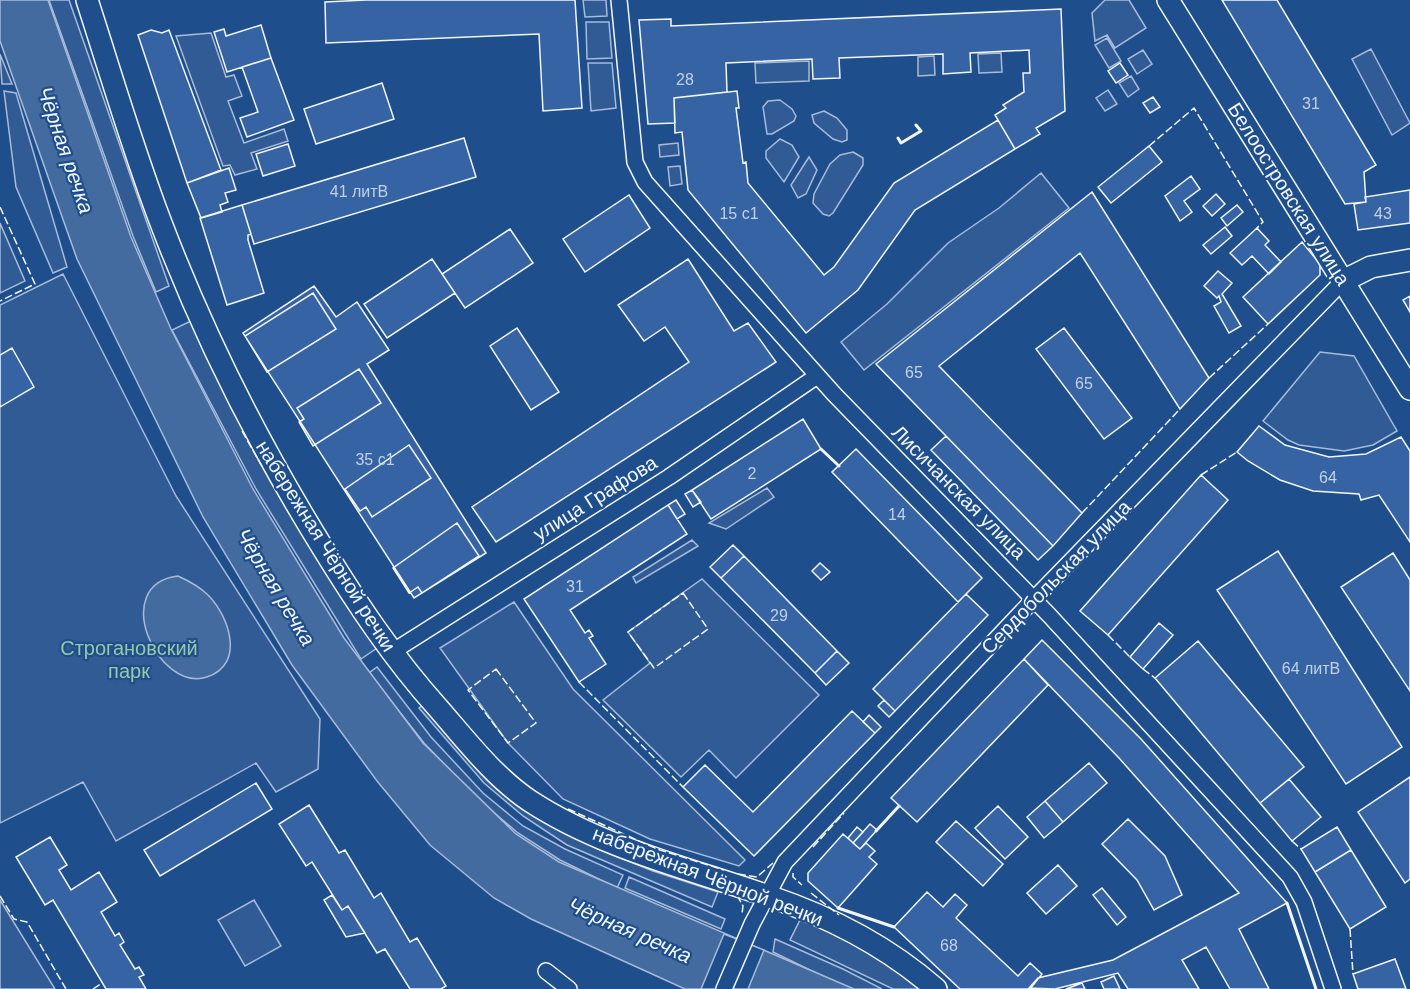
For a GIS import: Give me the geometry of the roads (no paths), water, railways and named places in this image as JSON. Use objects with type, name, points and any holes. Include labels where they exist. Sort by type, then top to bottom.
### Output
[{"type":"street","name":"набережная Чёрной речки","points":[[87,0],[161,222],[211,342],[251,425],[290,496],[342,580],[421,690],[495,772],[530,801],[599,837],[654,859],[809,911],[905,964],[936,989]]},
{"type":"street","name":"Лисичанская улица","points":[[619,0],[639,173],[818,376],[1034,599],[1290,877],[1304,903],[1333,989]]},
{"type":"street","name":"Белоостровская улица","points":[[1168,0],[1410,389]]},
{"type":"street","name":"Сердобольская улица","points":[[724,989],[744,942],[784,862],[1034,599],[1343,281],[1371,267],[1410,261]]},
{"type":"street","name":"улица Графова","points":[[392,652],[669,477],[818,376]]},
{"type":"street","points":[[546,971],[569,989]]},
{"type":"water","name":"Чёрная речка","points":[[0,0],[48,0],[131,237],[171,329],[253,489],[344,638],[423,743],[516,834],[559,862],[854,989],[685,989],[531,919],[494,898],[430,845],[377,781],[292,665],[203,517],[77,259],[0,41]]},
{"type":"water","points":[[178,576],[194,584],[208,595],[216,604],[227,627],[230,652],[226,662],[219,671],[207,677],[189,678],[172,669],[158,654],[148,636],[144,616],[146,597],[157,583]]},
{"type":"park label","name":"Строгановский парк","points":[[129,660]]}]
